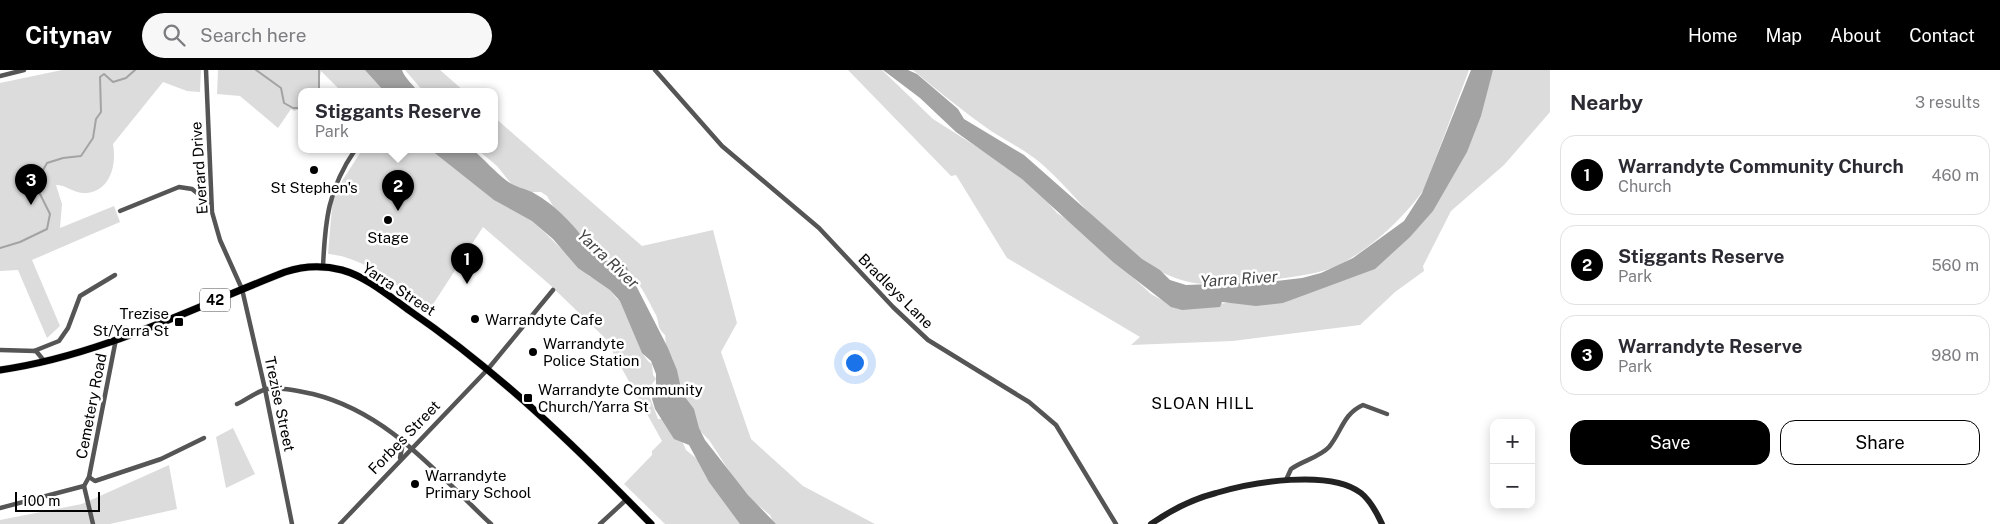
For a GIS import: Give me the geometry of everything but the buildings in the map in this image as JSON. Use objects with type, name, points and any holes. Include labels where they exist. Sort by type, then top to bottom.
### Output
[{"type":"main road","name":"Yarra Street","points":[[0,370],[45,362],[116,339],[298,268],[323,267],[341,270],[372,285],[488,368],[568,441],[651,524]]},
{"type":"main road","points":[[1151,524],[1178,507],[1216,492],[1286,480],[1324,480],[1345,484],[1361,492],[1370,502],[1382,524]]},
{"type":"street","points":[[0,76],[24,70]]},
{"type":"street","name":"Everard Drive","points":[[206,70],[211,204],[220,240],[242,289]]},
{"type":"street","name":"Bradleys Lane","points":[[655,70],[722,146],[819,228],[893,307],[928,340],[1029,402],[1056,425],[1116,524]]},
{"type":"street","points":[[323,267],[328,203],[334,185],[353,153]]},
{"type":"street","points":[[120,211],[179,187],[192,189],[211,204]]},
{"type":"street","points":[[0,350],[34,351],[59,341],[68,328],[80,296],[115,275]]},
{"type":"street","name":"Trezise Street","points":[[242,289],[266,390],[292,524]]},
{"type":"street","name":"Forbes Street","points":[[340,524],[488,368],[553,290]]},
{"type":"street","name":"Cemetery Road","points":[[84,486],[89,477],[116,339]]},
{"type":"street","points":[[34,351],[38,352],[45,362]]},
{"type":"street","points":[[33,365],[34,351]]},
{"type":"street","points":[[237,404],[266,390],[295,390],[344,404],[370,417],[412,446],[491,524]]},
{"type":"street","points":[[1286,480],[1290,469],[1328,448],[1349,412],[1355,408],[1363,404],[1387,414]]},
{"type":"street","points":[[398,436],[402,448],[400,459]]},
{"type":"street","points":[[89,477],[95,481],[162,459],[204,438]]},
{"type":"street","points":[[0,508],[84,486],[93,524]]},
{"type":"street","points":[[600,524],[627,499]]},
{"type":"shaded area","points":[[62,70],[201,70],[200,92],[187,91],[163,82],[113,144],[114,161],[110,177],[99,189],[82,193],[56,185],[62,204],[60,228],[114,206],[120,222],[32,260],[60,326],[47,338],[18,270],[0,271],[0,83]]},
{"type":"shaded area","points":[[218,70],[370,70],[385,88],[338,88],[321,71],[318,88],[298,88],[298,110],[294,111],[291,109],[278,128],[240,96],[217,94]]},
{"type":"shaded area","points":[[365,70],[402,70],[415,88],[381,88]]},
{"type":"shaded area","points":[[405,70],[440,70],[460,88],[421,88]]},
{"type":"shaded area","points":[[848,70],[882,70],[933,119],[1015,171],[1057,213],[1077,226],[1151,294],[1178,309],[1242,303],[1392,251],[1489,83],[1493,70],[1550,70],[1550,112],[1504,165],[1451,211],[1423,266],[1424,271],[1395,292],[1360,325],[1233,341],[1131,345],[1140,337],[1007,258],[956,175],[951,176]]},
{"type":"shaded area","points":[[883,70],[908,70],[917,74],[958,109],[964,119],[1024,155],[1142,259],[1160,270],[1170,280],[1186,285],[1268,282],[1302,278],[1321,273],[1353,258],[1404,221],[1422,193],[1471,70],[1493,70],[1481,116],[1467,152],[1433,211],[1410,237],[1375,269],[1283,303],[1256,306],[1222,302],[1220,307],[1182,310],[1171,307],[1113,262],[1022,179],[956,132],[920,98]]},
{"type":"shaded area","points":[[913,70],[1469,70],[1424,189],[1405,213],[1380,237],[1353,257],[1326,270],[1260,281],[1206,284],[1179,279],[1141,261],[1112,237],[1057,178],[1038,161],[981,124]]},
{"type":"shaded area","points":[[498,120],[642,246],[713,230],[737,323],[721,352],[751,439],[803,486],[875,524],[774,524],[770,515],[754,502],[735,480],[709,440],[699,430],[678,388],[673,360],[666,345],[665,335],[660,329],[656,315],[647,298],[630,272],[623,265],[615,261],[606,259],[599,261],[599,256],[591,244],[580,240],[559,216],[547,196],[541,192],[528,192],[513,186],[497,166],[482,153],[498,153]]},
{"type":"shaded area","points":[[360,153],[446,153],[491,197],[531,219],[589,276],[611,288],[617,299],[628,303],[639,345],[647,360],[652,364],[653,375],[656,379],[652,384],[654,389],[650,398],[658,419],[662,419],[677,439],[682,441],[686,450],[696,458],[742,524],[665,524],[624,484],[652,455],[652,451],[662,441],[605,338],[549,284],[483,227],[430,309],[369,267],[342,256],[328,254],[333,195]]},
{"type":"shaded area","points":[[435,153],[476,153],[507,181],[532,192],[561,213],[578,231],[599,260],[624,262],[668,348],[677,370],[682,393],[694,409],[699,428],[705,440],[748,495],[776,524],[740,524],[709,482],[689,445],[674,439],[655,409],[652,399],[656,384],[656,374],[651,361],[642,353],[620,301],[610,290],[578,268],[553,239],[532,221],[494,200]]},
{"type":"shaded area","points":[[233,428],[255,474],[226,488],[216,437]]},
{"type":"shaded area","points":[[169,465],[177,509],[110,524],[0,524],[0,520],[82,504]]},
{"type":"waterway","points":[[0,248],[20,242],[47,229],[50,214],[38,190],[37,181],[47,163],[63,158],[81,156],[93,138],[96,119],[101,112],[100,77],[104,74],[113,82],[126,78],[135,70]]},
{"type":"waterway","points":[[256,70],[281,88],[284,103],[293,108],[298,108]]},
{"type":"waterway","points":[[319,70],[319,88]]},
{"type":"place","name":"St Stephen's","points":[[314,170]]},
{"type":"place","name":"Warrandyte Reserve","points":[[31,205]]},
{"type":"place","name":"Stiggants Reserve","points":[[398,211]]},
{"type":"place","name":"Stage","points":[[388,220]]},
{"type":"place","name":"Warrandyte Community Church","points":[[467,284]]},
{"type":"place","name":"Warrandyte Cafe","points":[[475,319]]},
{"type":"place","name":"Trezise St/Yarra St","points":[[179,322]]},
{"type":"place","name":"Warrandyte Police Station","points":[[533,352]]},
{"type":"place","name":"Warrandyte Community Church/Yarra St","points":[[528,398]]},
{"type":"place","name":"Warrandyte Primary School","points":[[415,484]]},
{"type":"district","name":"SLOAN HILL","points":[[1203,403]]},
{"type":"water label","name":"Yarra River","points":[[608,259]]},
{"type":"water label","name":"Yarra River","points":[[1239,279]]}]
